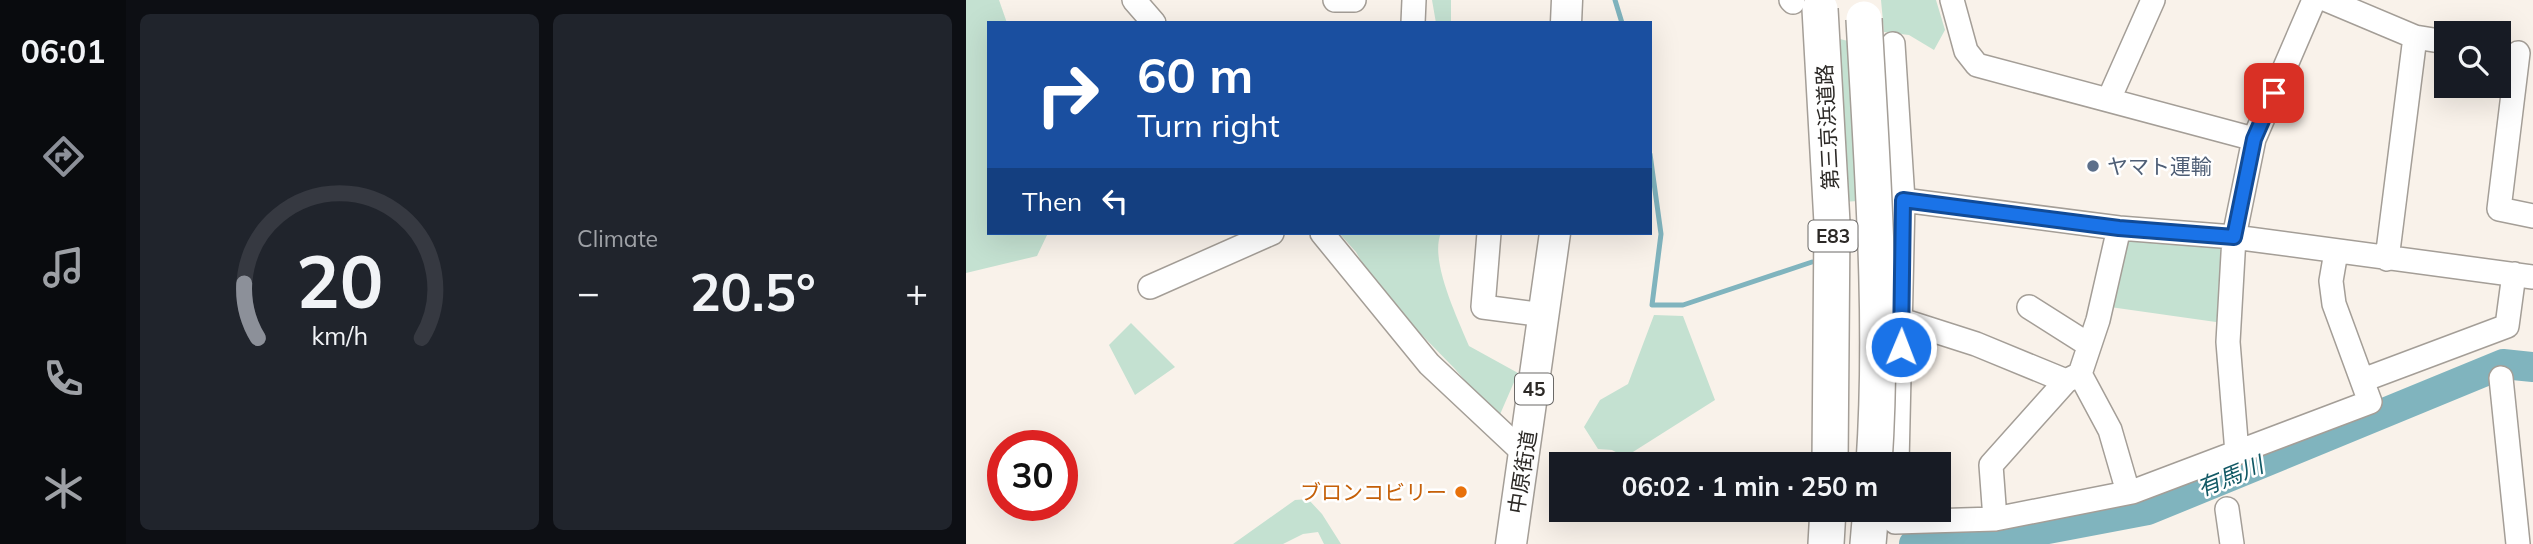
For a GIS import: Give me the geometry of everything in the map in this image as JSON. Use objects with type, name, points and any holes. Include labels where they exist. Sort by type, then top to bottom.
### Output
[{"type":"highway","name":"第三京浜道路","points":[[1806,3],[1832,223],[1830,452]]},
{"type":"highway","name":"第三京浜道路","points":[[1863,10],[1875,220],[1877,348],[1874,452]]},
{"type":"highway","points":[[1826,544],[1827,522]]},
{"type":"highway","points":[[1868,544],[1888,522]]},
{"type":"main road","points":[[1566,21],[1567,0]]},
{"type":"main road","name":"中原街道","points":[[1511,544],[1526,455],[1555,235]]},
{"type":"street","points":[[1134,0],[1152,21]]},
{"type":"street","points":[[1335,0],[1354,0]]},
{"type":"street","points":[[1413,21],[1414,0]]},
{"type":"street","points":[[1952,0],[1966,51],[1977,65],[2254,139]]},
{"type":"street","points":[[2109,99],[2154,0]]},
{"type":"street","points":[[2237,453],[2228,342],[2234,237],[2254,139],[2314,0]]},
{"type":"street","points":[[2327,0],[2415,37],[2434,40]]},
{"type":"street","points":[[2387,259],[2415,37]]},
{"type":"street","points":[[1893,44],[1903,200],[1897,452]]},
{"type":"street","points":[[2516,54],[2499,209],[2533,216]]},
{"type":"street","points":[[1903,200],[2119,228],[2234,237],[2524,276],[2507,326],[2363,380]]},
{"type":"street","points":[[1995,519],[1992,465],[2073,377],[2089,345],[2119,228]]},
{"type":"street","points":[[1150,287],[1267,235]]},
{"type":"street","points":[[1324,235],[1429,365],[1526,455]]},
{"type":"street","points":[[1489,235],[1483,307],[1544,315]]},
{"type":"street","points":[[1951,520],[1995,519],[2128,492],[2370,402],[2334,304],[2331,281],[2336,252]]},
{"type":"street","points":[[2029,307],[2089,345]]},
{"type":"street","points":[[1901,320],[2073,377],[2110,430],[2128,492]]},
{"type":"street","points":[[2501,378],[2518,544]]},
{"type":"street","points":[[2227,509],[2232,544]]},
{"type":"green space","points":[[966,0],[999,0],[1006,21],[987,21],[987,235],[1047,235],[1037,256],[966,273]]},
{"type":"green space","points":[[1432,0],[1451,0],[1451,21],[1436,21]]},
{"type":"green space","points":[[1881,0],[1936,0],[1945,30],[1934,50],[1909,35],[1884,32]]},
{"type":"green space","points":[[1808,31],[1872,47],[1857,201],[1816,204]]},
{"type":"green space","points":[[1341,235],[1440,235],[1438,244],[1442,274],[1469,346],[1518,373],[1498,419],[1455,369],[1377,289],[1356,252]]},
{"type":"green space","points":[[2127,236],[2226,247],[2223,323],[2110,307]]},
{"type":"green space","points":[[1654,315],[1683,316],[1715,400],[1633,452],[1598,449],[1584,427],[1600,400],[1628,384]]},
{"type":"green space","points":[[1131,323],[1175,367],[1135,395],[1109,345]]},
{"type":"green space","points":[[1308,499],[1322,514],[1341,544],[1324,544],[1318,532],[1303,534],[1283,544],[1233,544],[1295,500]]},
{"type":"waterway","points":[[1615,0],[1621,21]]},
{"type":"waterway","points":[[1652,169],[1661,234],[1652,305],[1683,305],[1812,262]]},
{"type":"waterway","name":"有馬川","points":[[1914,544],[2032,532],[2148,510],[2503,364],[2533,367]]},
{"type":"place","name":"ヤマト運輸","points":[[2093,166]]},
{"type":"place","name":"ブロンコビリー","points":[[1461,492]]},
{"type":"route","points":[[1901,347],[1903,200],[2119,228],[2234,237],[2239,201],[2254,139],[2274,93]]}]
